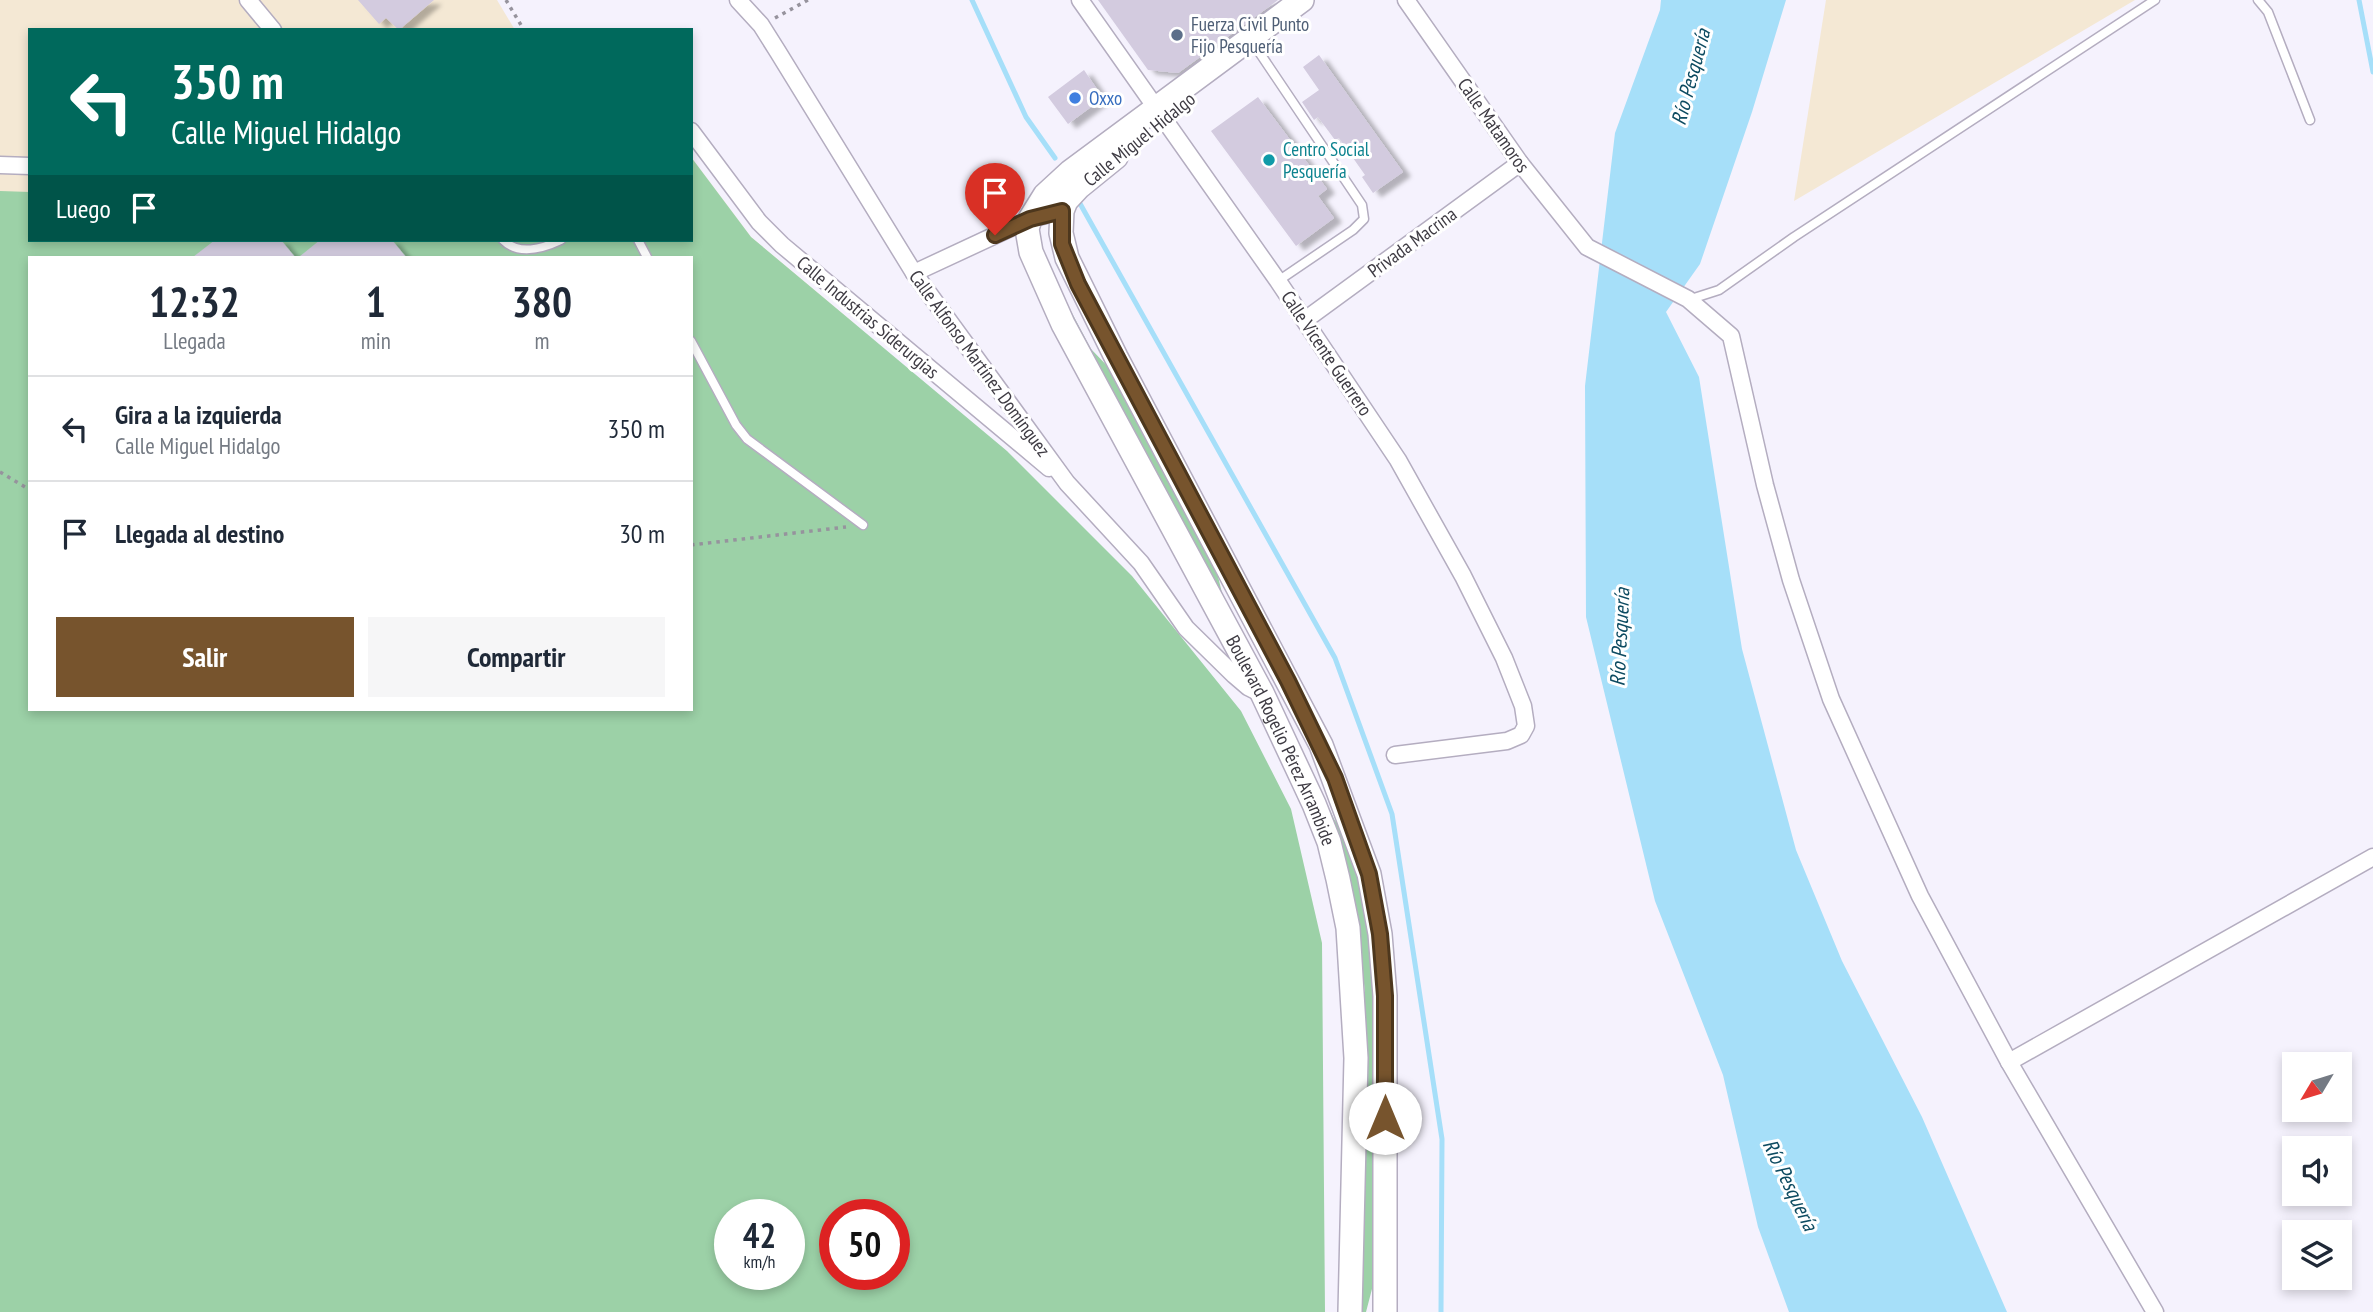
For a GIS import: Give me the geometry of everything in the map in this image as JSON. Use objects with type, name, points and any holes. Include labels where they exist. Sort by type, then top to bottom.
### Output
[{"type":"main road","points":[[1254,43],[1302,0]]},
{"type":"main road","points":[[1030,219],[1045,195],[1070,172],[1159,114],[1317,0]]},
{"type":"main road","name":"Calle Miguel Hidalgo","points":[[1062,211],[1066,201],[1079,187],[1159,114]]},
{"type":"main road","name":"Boulevard Rogelio Pérez Arrambide","points":[[1062,211],[1062,244],[1078,284],[1321,745],[1369,874],[1380,934],[1385,1007],[1385,1312]]},
{"type":"main road","name":"Boulevard Rogelio Pérez Arrambide","points":[[1030,219],[1027,229],[1031,251],[1060,318],[1262,693],[1329,842],[1348,928],[1356,1058],[1350,1312]]},
{"type":"main road","points":[[1262,693],[1288,681]]},
{"type":"street","points":[[248,0],[271,28]]},
{"type":"street","name":"Calle Alfonso Martínez Domínguez","points":[[738,0],[761,25],[914,273],[1067,483],[1141,563],[1186,628],[1234,676],[1248,687],[1262,693]]},
{"type":"street","name":"Calle Vicente Guerrero","points":[[1080,0],[1279,281],[1398,460],[1463,576],[1509,670],[1526,720],[1521,736],[1507,741],[1395,755]]},
{"type":"street","name":"Calle Matamoros","points":[[1406,0],[1520,163],[1587,247],[1688,299]]},
{"type":"street","name":"Calle Industrias Siderurgias","points":[[693,134],[760,222],[782,245],[1067,483]]},
{"type":"street","name":"Privada Macrina","points":[[1305,320],[1520,163]]},
{"type":"street","points":[[0,164],[28,166]]},
{"type":"street","points":[[914,273],[1030,219],[1062,211]]},
{"type":"street","points":[[1688,299],[1731,336],[1768,497],[1791,580],[1831,699],[1920,896],[2009,1062],[2155,1312]]},
{"type":"street","points":[[2009,1062],[2373,857]]},
{"type":"lane","points":[[1688,299],[1719,290],[1794,237],[2155,0]]},
{"type":"lane","points":[[2258,0],[2268,12],[2310,120]]},
{"type":"lane","points":[[1254,43],[1363,205],[1364,219],[1353,230],[1279,281]]},
{"type":"lane","points":[[506,242],[513,248],[524,250],[554,242]]},
{"type":"lane","points":[[693,345],[724,405],[747,439],[863,525]]},
{"type":"path","points":[[506,0],[523,28]]},
{"type":"path","points":[[761,25],[808,0]]},
{"type":"path","points":[[0,472],[28,489]]},
{"type":"path","points":[[693,545],[863,525]]},
{"type":"shaded area","points":[[0,0],[497,0],[514,28],[28,28],[28,242],[693,242],[693,160],[751,237],[855,324],[693,256],[28,256],[0,461]]},
{"type":"shaded area","points":[[1826,0],[2135,0],[1794,201]]},
{"type":"green space","points":[[693,160],[751,237],[1007,451],[1132,576],[1241,711],[1291,809],[1322,943],[1325,1312],[0,1312],[0,191],[28,192],[28,242],[693,242]]},
{"type":"green space","points":[[1056,283],[1091,349],[1113,372],[1215,564],[1222,593],[1253,656],[1090,351]]},
{"type":"green space","points":[[1299,743],[1334,819],[1352,844],[1369,913],[1376,986],[1372,1289],[1366,1312],[1362,1312],[1365,993],[1358,925],[1328,810]]},
{"type":"water","name":"Río Pesquería","points":[[1661,0],[1786,0],[1752,112],[1700,264],[1666,312],[1699,377],[1742,649],[1796,850],[1842,961],[1922,1117],[2007,1312],[1789,1312],[1758,1227],[1723,1075],[1655,901],[1586,617],[1585,386],[1615,133],[1660,10]]},
{"type":"building","points":[[358,0],[434,0],[401,28],[397,28],[386,18],[379,24]]},
{"type":"building","name":"Fuerza Civil Punto Fijo Pesquería","points":[[1098,0],[1278,0],[1178,73],[1148,70]]},
{"type":"building","points":[[1319,55],[1403,172],[1373,193],[1362,177],[1365,175],[1339,138],[1335,140],[1318,117],[1314,120],[1302,102],[1319,90],[1303,67]]},
{"type":"building","name":"Oxxo","points":[[1084,70],[1103,98],[1068,124],[1048,97]]},
{"type":"building","name":"Centro Social Pesquería","points":[[1258,97],[1327,189],[1318,196],[1334,218],[1296,246],[1211,131]]},
{"type":"building","points":[[212,242],[283,242],[294,256],[194,256]]},
{"type":"building","points":[[318,242],[394,242],[405,256],[300,256]]},
{"type":"waterway","points":[[972,0],[1026,117],[1055,158]]},
{"type":"waterway","points":[[2359,0],[2373,72]]},
{"type":"waterway","points":[[1078,200],[1335,658],[1392,814],[1442,1139],[1441,1312]]},
{"type":"place","name":"Fuerza Civil Punto Fijo Pesquería","points":[[1177,35]]},
{"type":"place","name":"Oxxo","points":[[1075,98]]},
{"type":"place","name":"Centro Social Pesquería","points":[[1269,160]]},
{"type":"route","points":[[995,235],[1030,219],[1062,211],[1062,244],[1078,284],[1321,745],[1369,874],[1380,934],[1385,996],[1385,1118]]}]
